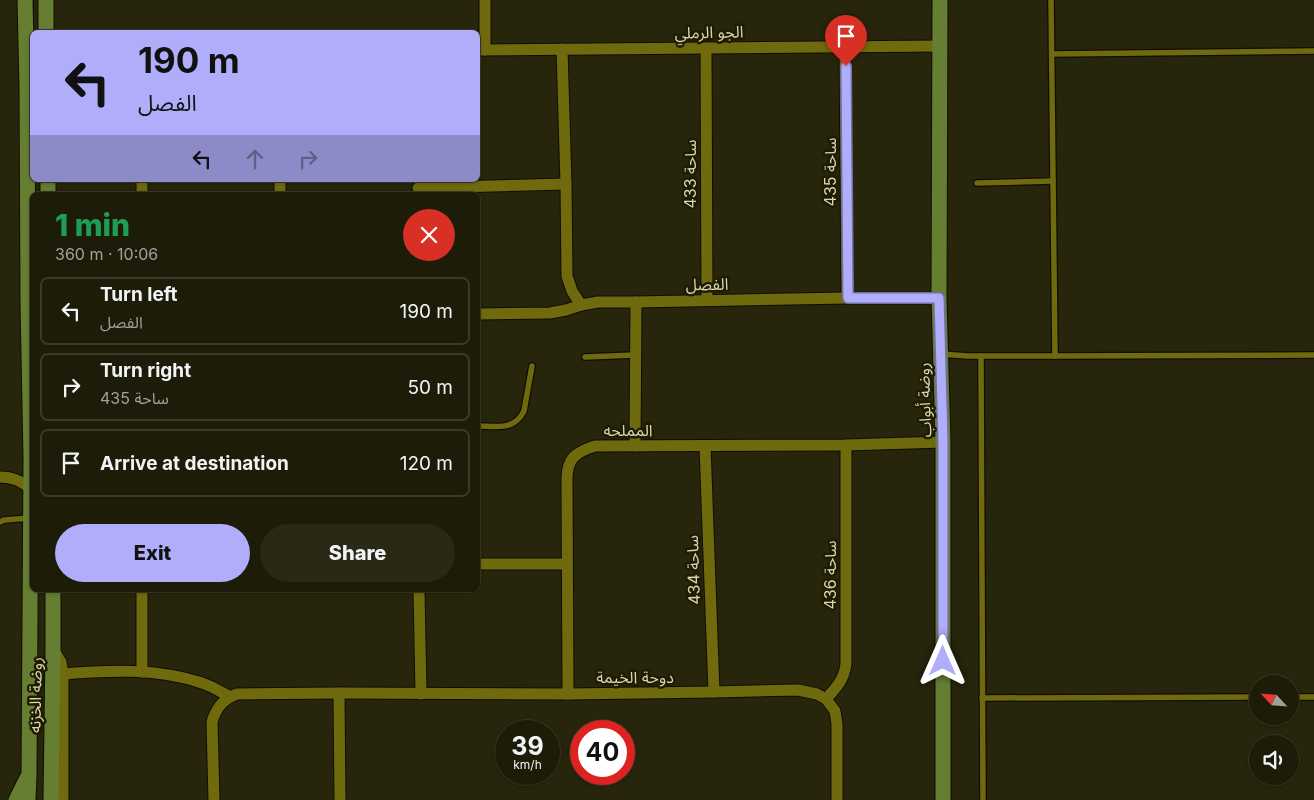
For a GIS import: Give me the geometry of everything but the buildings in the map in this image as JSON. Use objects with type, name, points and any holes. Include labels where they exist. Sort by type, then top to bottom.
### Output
[{"type":"street","name":"روضة الخزنه","points":[[25,0],[30,407]]},
{"type":"street","points":[[46,0],[46,30]]},
{"type":"street","points":[[481,50],[485,0]]},
{"type":"street","name":"روضة أبواب","points":[[940,0],[939,298],[943,442],[944,800]]},
{"type":"street","name":"الجو الرملي","points":[[481,50],[941,46]]},
{"type":"street","name":"ساحة 435","points":[[845,47],[848,298]]},
{"type":"street","name":"ساحة 433","points":[[706,48],[707,300]]},
{"type":"street","points":[[562,50],[567,276],[572,291],[581,304]]},
{"type":"street","points":[[418,188],[566,184]]},
{"type":"street","name":"الفصل","points":[[480,314],[550,312],[566,310],[581,304],[598,302],[939,298]]},
{"type":"street","points":[[635,446],[636,302]]},
{"type":"street","name":"المملحه","points":[[568,694],[567,472],[576,454],[584,449],[595,446],[846,445],[943,442]]},
{"type":"street","name":"ساحة 436","points":[[826,699],[843,678],[846,664],[846,445]]},
{"type":"street","name":"ساحة 434","points":[[705,446],[714,692]]},
{"type":"street","points":[[4,477],[22,470],[30,460]]},
{"type":"street","points":[[4,477],[21,482],[30,488]]},
{"type":"street","points":[[480,564],[567,564]]},
{"type":"street","name":"روضة الخزنه","points":[[28,800],[30,592]]},
{"type":"street","name":"روضة الخزنه","points":[[51,800],[52,592]]},
{"type":"street","points":[[142,592],[142,672]]},
{"type":"street","points":[[420,592],[421,694]]},
{"type":"street","points":[[53,649],[61,662],[63,674],[63,800]]},
{"type":"street","points":[[63,674],[106,671],[142,672],[176,676],[204,683],[230,697],[218,706],[212,722],[214,800]]},
{"type":"street","name":"دوحة الخيمة","points":[[230,697],[244,693],[568,694],[798,690],[817,694],[826,699]]},
{"type":"street","points":[[338,693],[340,800]]},
{"type":"street","points":[[826,699],[835,711],[837,724],[837,800]]},
{"type":"street","points":[[16,800],[29,775]]},
{"type":"lane","points":[[1051,0],[1055,356]]},
{"type":"lane","points":[[1052,54],[1314,51]]},
{"type":"lane","points":[[977,183],[1053,181]]},
{"type":"lane","points":[[940,354],[981,356],[1314,355]]},
{"type":"lane","points":[[585,357],[635,355]]},
{"type":"lane","points":[[981,356],[983,800]]},
{"type":"lane","points":[[480,426],[510,425],[521,417],[524,411],[532,366]]},
{"type":"lane","points":[[0,522],[30,518]]},
{"type":"lane","points":[[982,698],[1249,697]]},
{"type":"lane","points":[[1299,697],[1314,697]]},
{"type":"route","points":[[846,66],[848,298],[939,298],[943,442],[943,661]]}]
